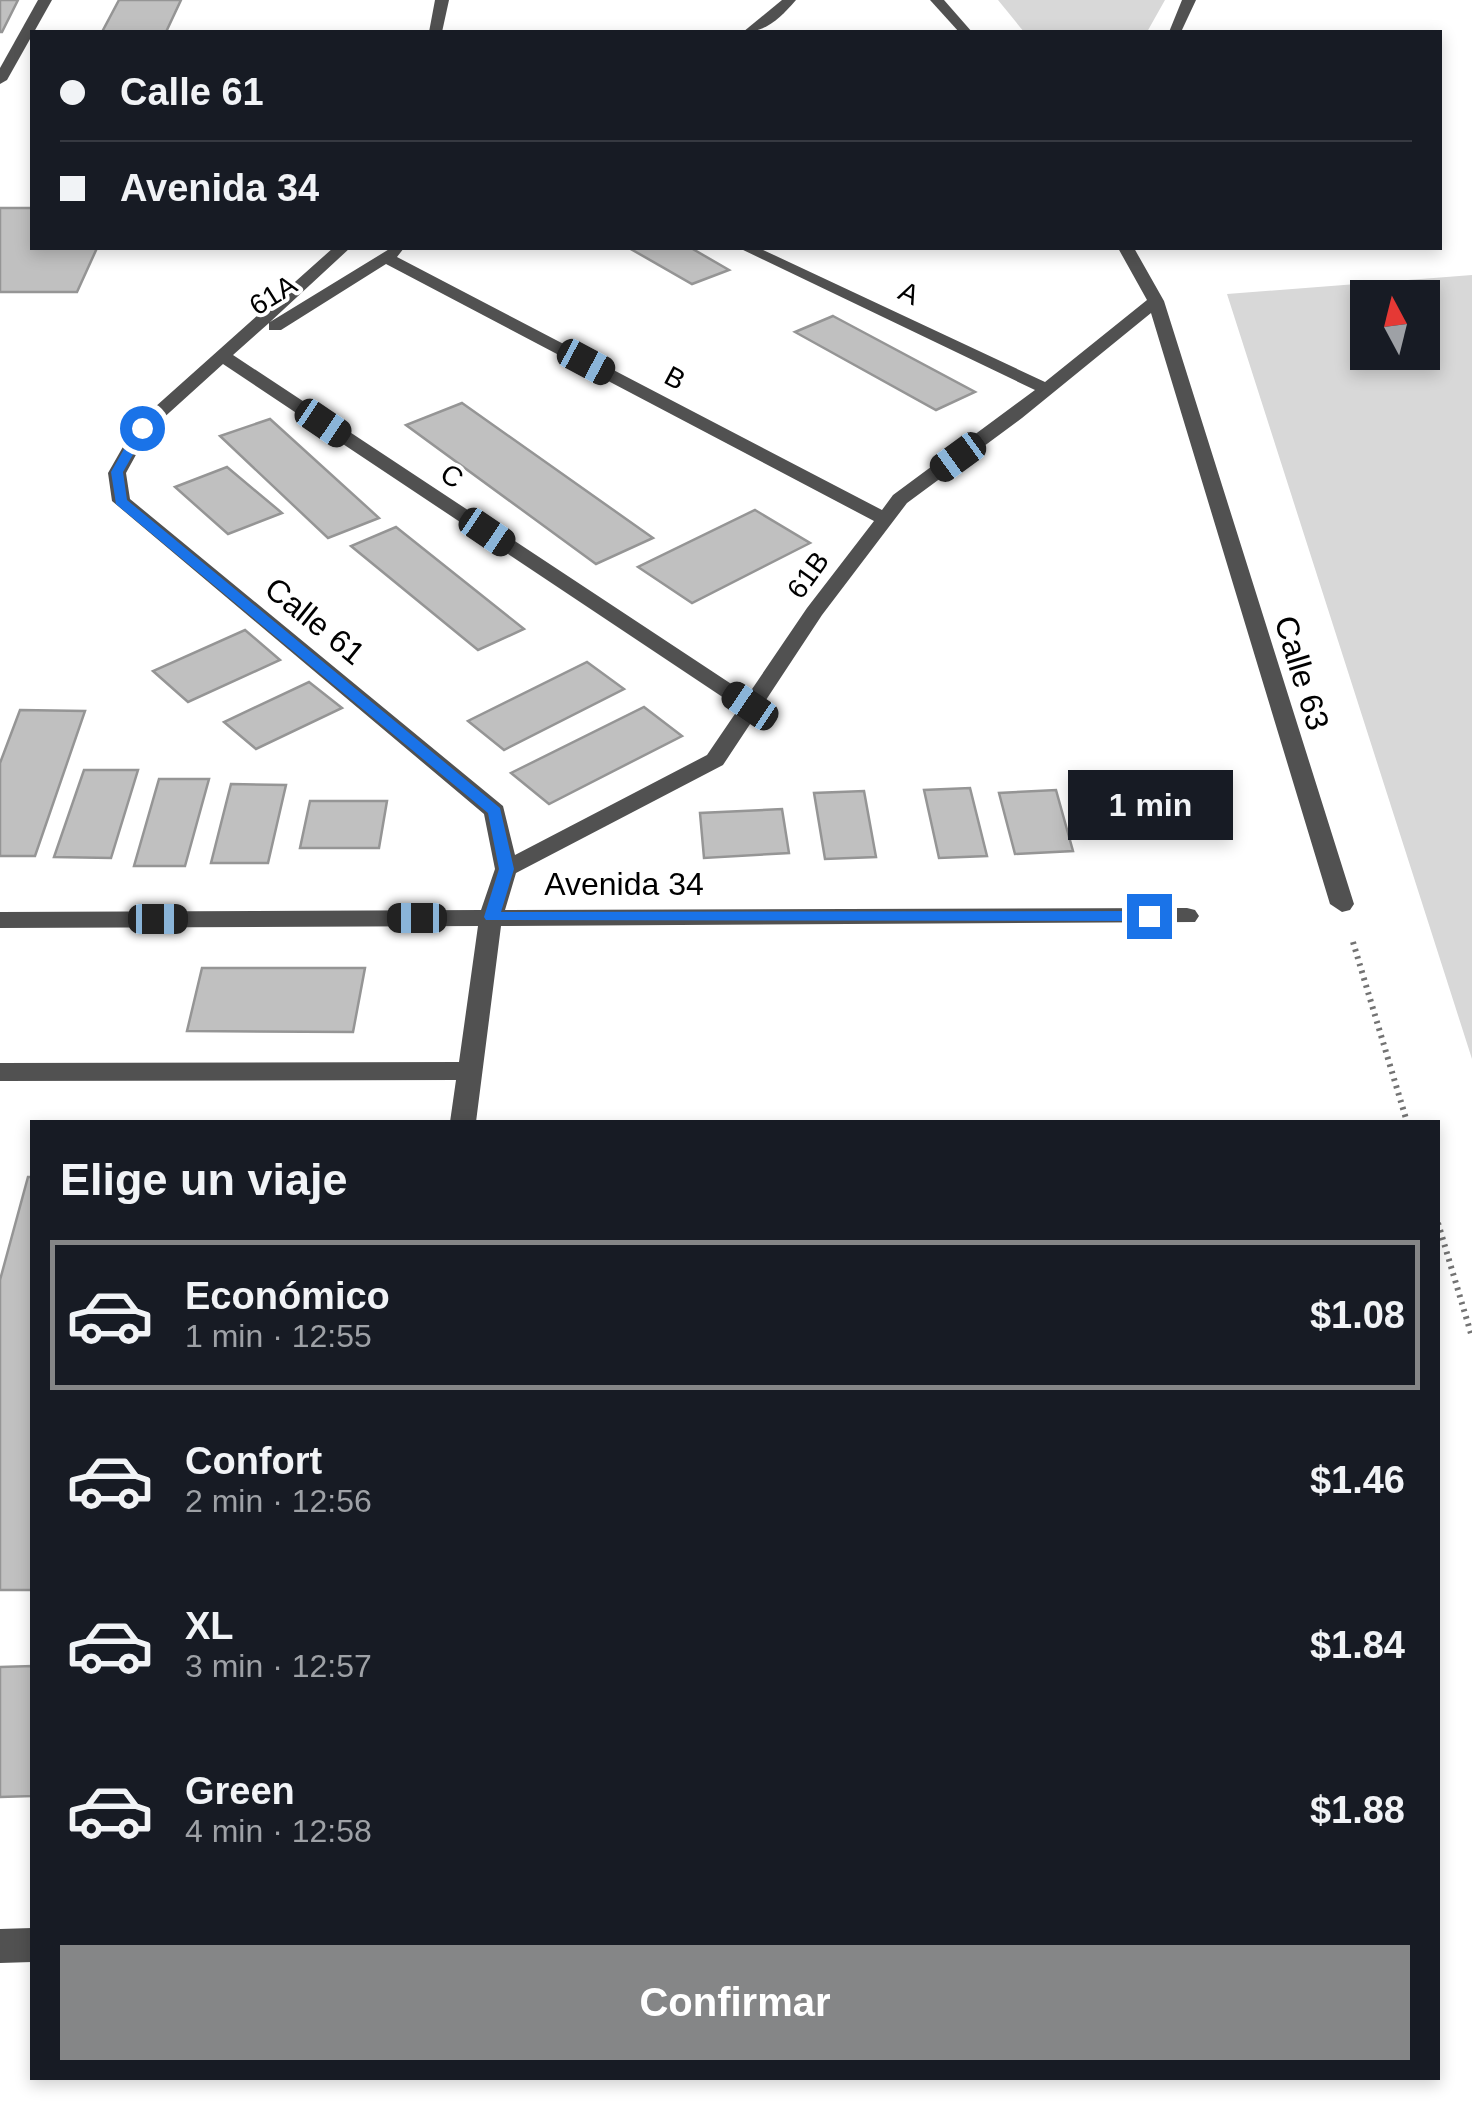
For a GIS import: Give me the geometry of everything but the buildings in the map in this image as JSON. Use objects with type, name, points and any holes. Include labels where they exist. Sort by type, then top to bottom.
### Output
[{"type":"street","points":[[0,80],[44,0]]},
{"type":"street","points":[[434,30],[442,0]]},
{"type":"street","points":[[752,30],[771,19],[789,0]]},
{"type":"street","points":[[937,0],[964,30]]},
{"type":"street","points":[[1176,30],[1189,0]]},
{"type":"street","name":"Calle 61","points":[[340,250],[142,428],[117,472],[121,501],[495,811],[506,869],[492,917],[464,1120]]},
{"type":"street","name":"A","points":[[751,250],[1047,389]]},
{"type":"street","name":"Calle 63","points":[[1127,250],[1156,301],[1342,904]]},
{"type":"street","name":"61A","points":[[224,358],[394,253]]},
{"type":"street","name":"B","points":[[394,253],[885,518]]},
{"type":"street","name":"61B","points":[[506,869],[715,760],[900,499],[1156,301]]},
{"type":"street","name":"C","points":[[224,358],[750,706]]},
{"type":"street","name":"Avenida 34","points":[[0,920],[1188,916]]},
{"type":"street","points":[[0,1072],[470,1071]]},
{"type":"street","points":[[0,1946],[30,1945]]},
{"type":"path","points":[[1342,904],[1406,1120]]},
{"type":"path","points":[[1440,1229],[1472,1337]]},
{"type":"shaded area","points":[[998,0],[1165,0],[1148,30],[1022,30]]},
{"type":"shaded area","points":[[1472,275],[1472,1059],[1227,294],[1350,284],[1350,370],[1440,370],[1440,280],[1408,280]]},
{"type":"route","points":[[142,428],[117,472],[121,501],[495,811],[506,869],[492,917],[1149,916]]}]
